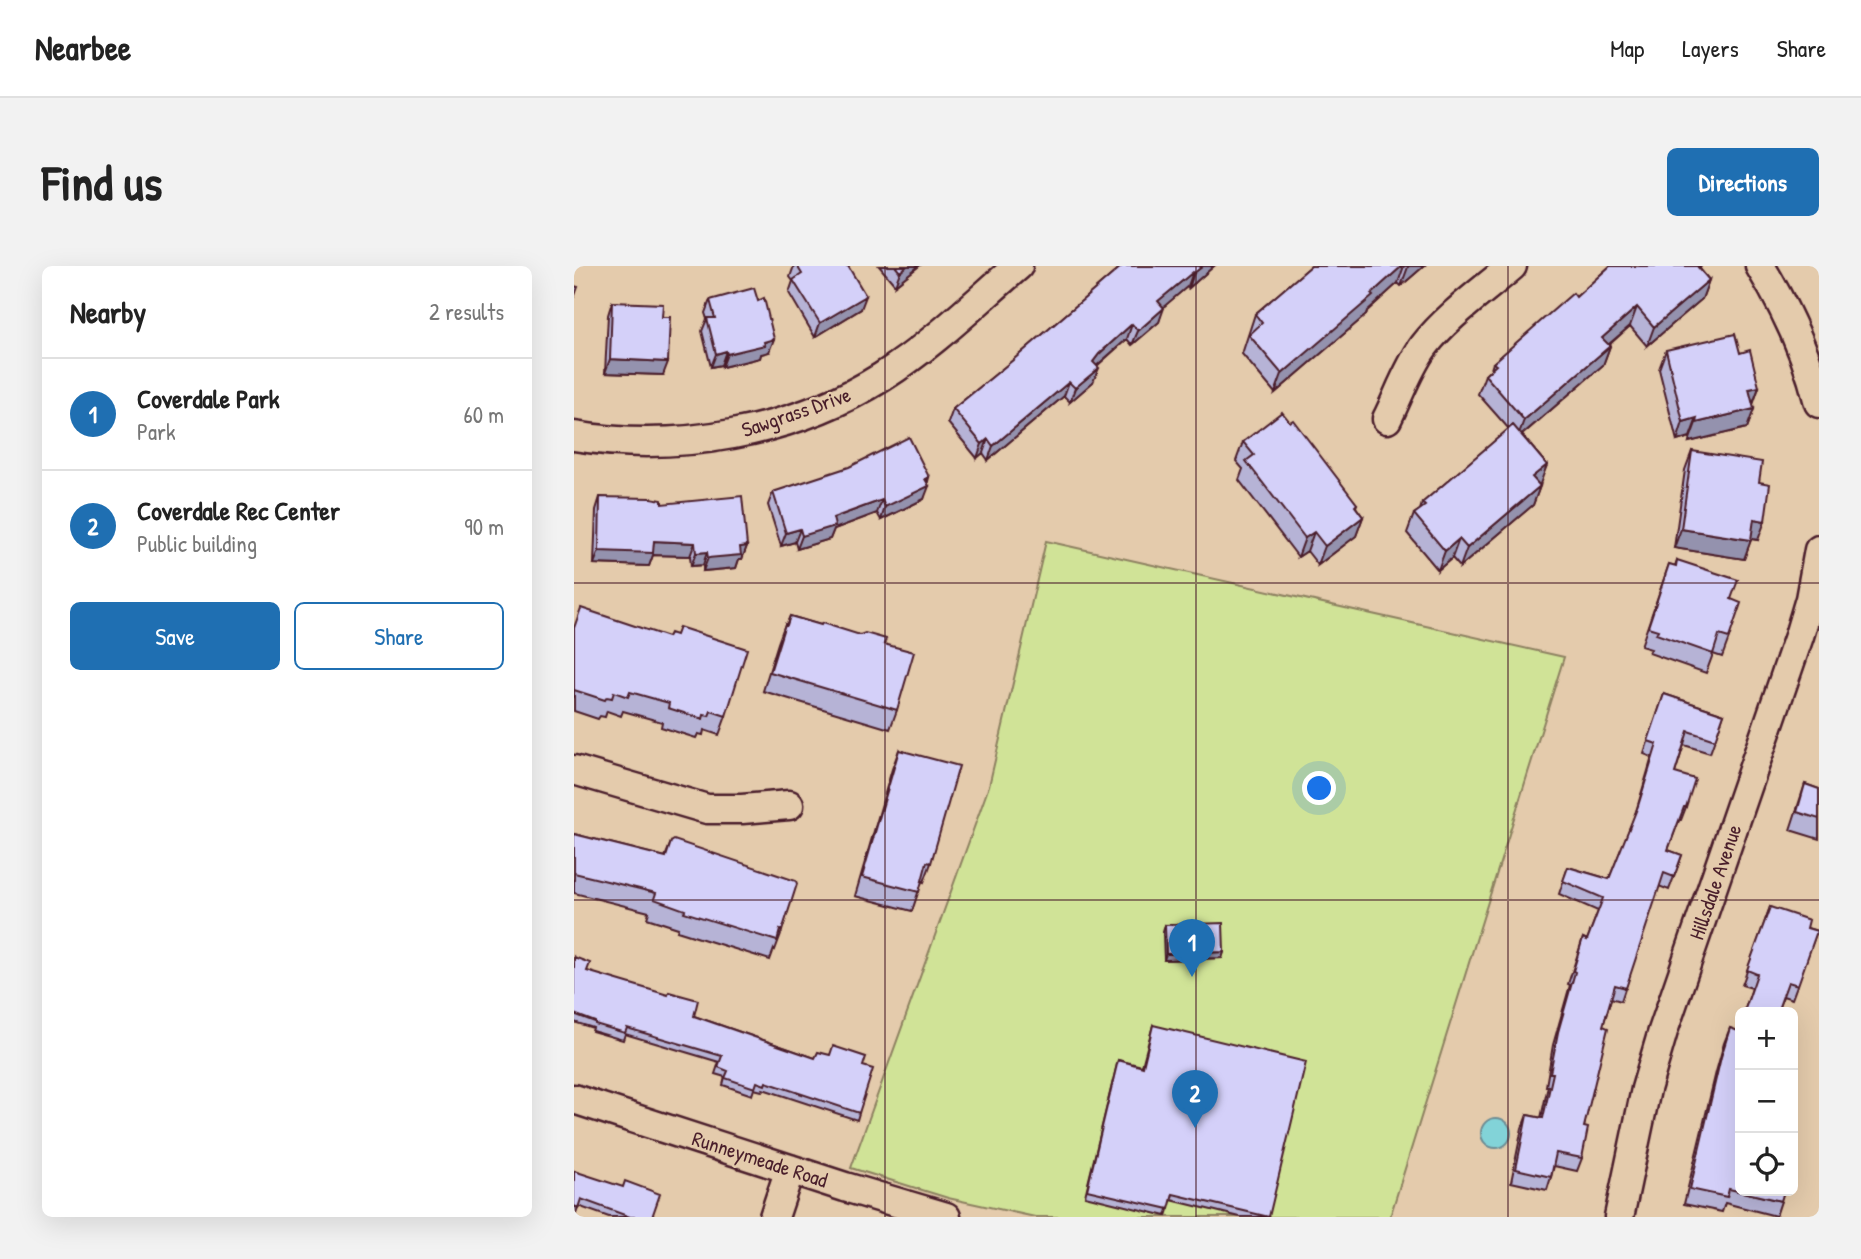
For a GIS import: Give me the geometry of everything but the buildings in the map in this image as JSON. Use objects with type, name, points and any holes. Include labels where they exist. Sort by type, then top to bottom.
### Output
[{"type":"street","name":"Sawgrass Drive","points":[[574,436],[637,442],[726,435],[781,421],[833,402],[858,391],[906,360],[1018,266]]},
{"type":"street","points":[[1387,419],[1424,346],[1512,266]]},
{"type":"street","points":[[1760,266],[1785,309],[1819,402]]},
{"type":"street","name":"Hillsdale Avenue","points":[[1619,1217],[1654,1060],[1796,646],[1810,599],[1819,550]]},
{"type":"street","points":[[574,770],[707,809],[742,810],[789,805]]},
{"type":"street","name":"Runneymeade Road","points":[[574,1099],[946,1217]]},
{"type":"street","points":[[774,1217],[790,1169]]},
{"type":"green space","points":[[1046,541],[1564,657],[1390,1217],[1035,1217],[948,1198],[851,1168],[989,786]]},
{"type":"water","points":[[1496,1118],[1502,1119],[1510,1127],[1510,1139],[1502,1147],[1496,1148],[1490,1147],[1482,1139],[1481,1133],[1482,1127],[1490,1119]]},
{"type":"place","name":"Coverdale Park","points":[[1192,977]]},
{"type":"place","name":"Coverdale Rec Center","points":[[1195,1128]]}]
